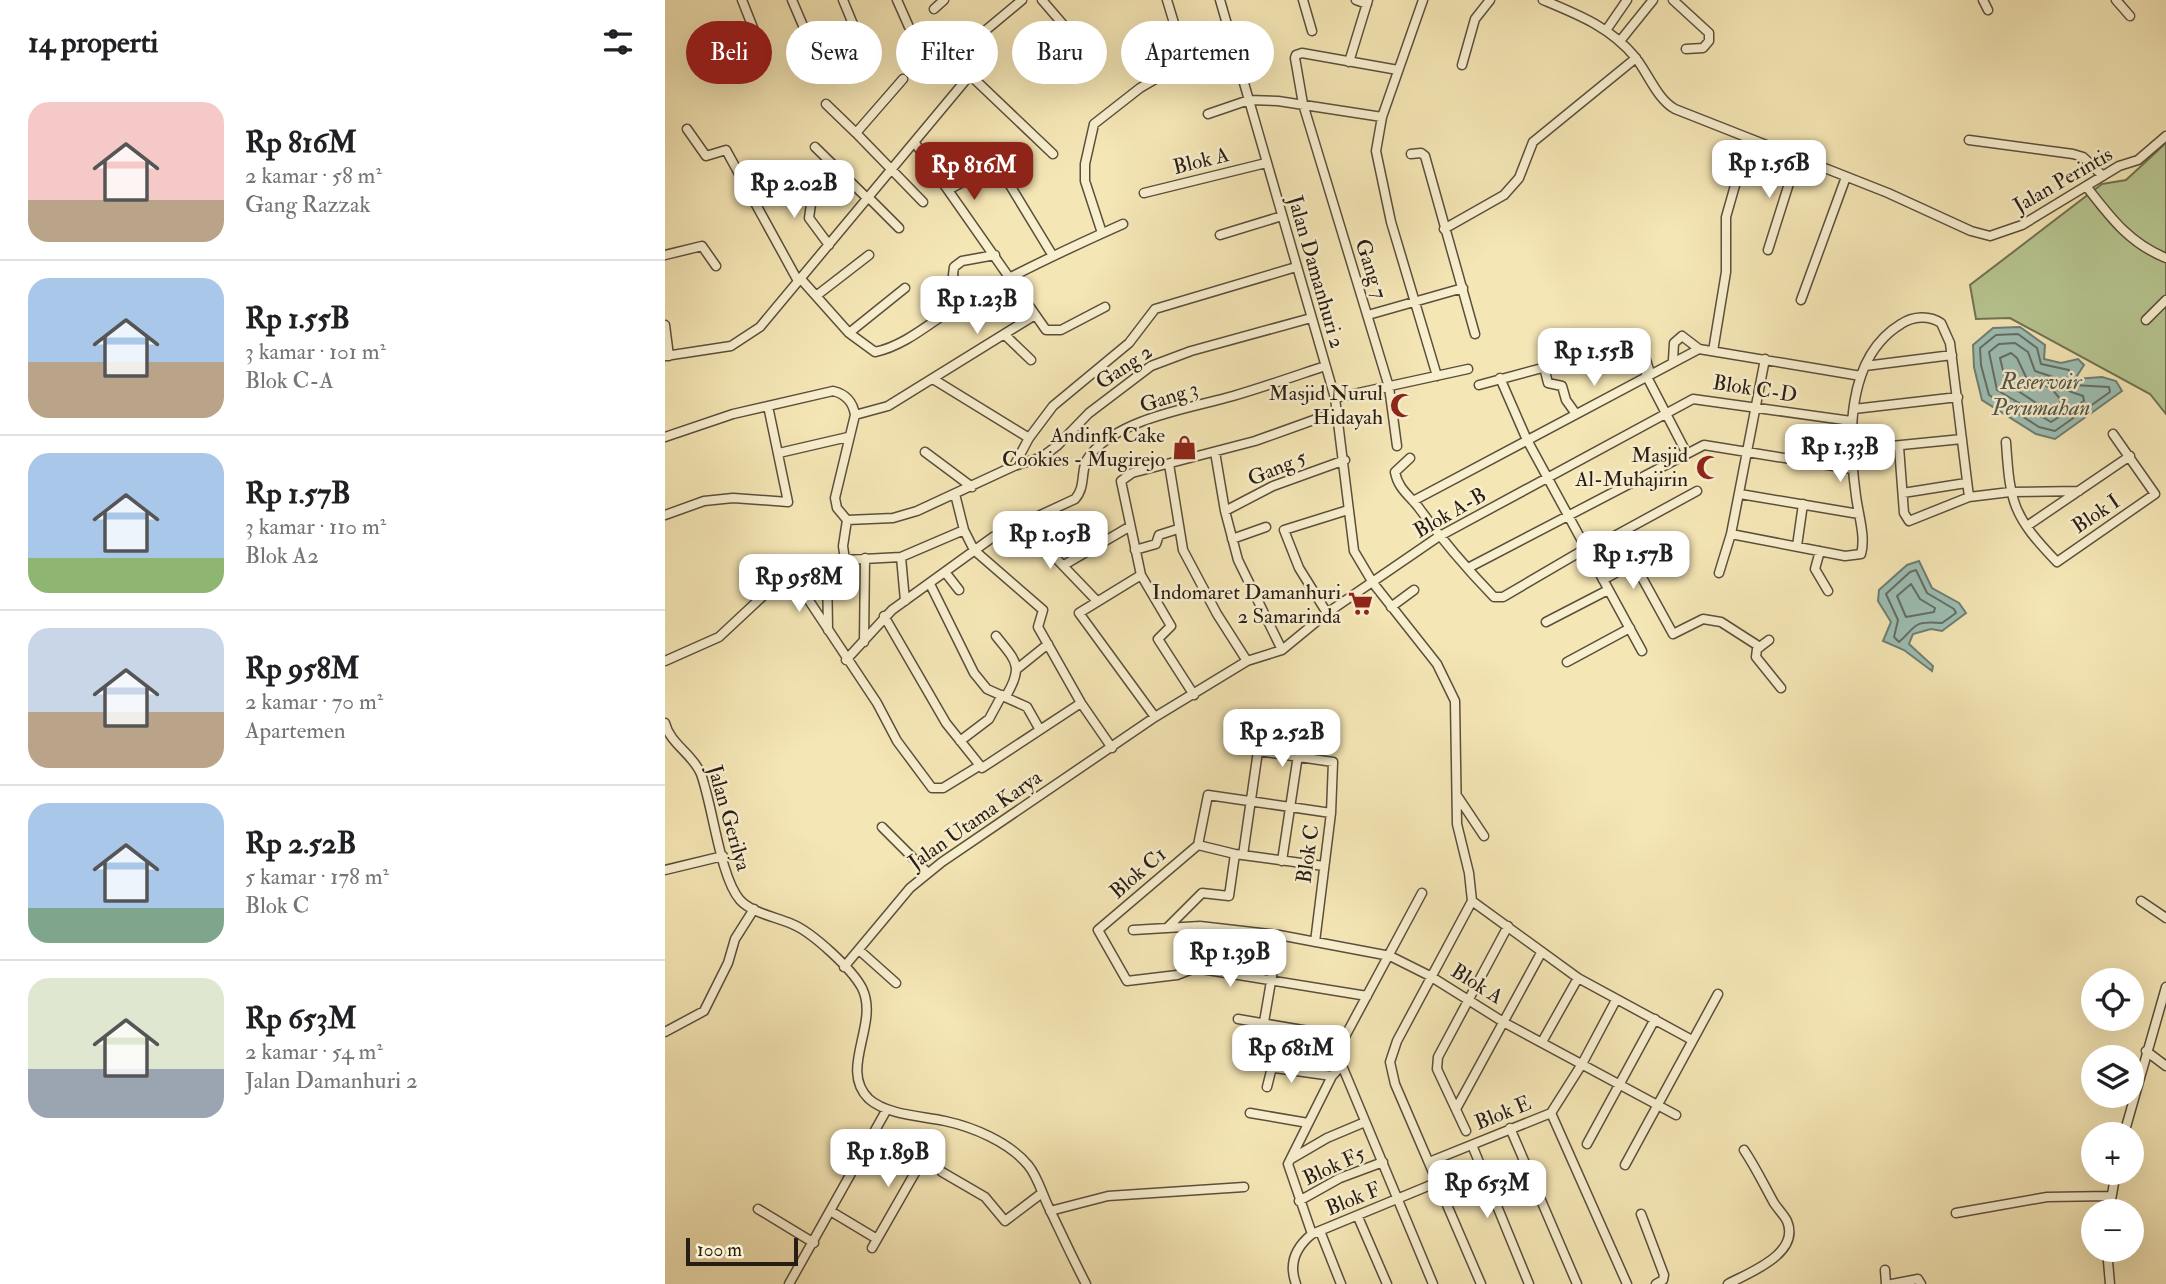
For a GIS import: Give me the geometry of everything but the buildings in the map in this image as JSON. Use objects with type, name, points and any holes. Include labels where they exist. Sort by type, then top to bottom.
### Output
[{"type":"street","points":[[743,0],[751,21]]},
{"type":"street","points":[[792,0],[801,21]]},
{"type":"street","points":[[843,0],[852,21]]},
{"type":"street","points":[[897,0],[907,21]]},
{"type":"street","points":[[934,9],[944,0]]},
{"type":"street","points":[[996,21],[1023,0]]},
{"type":"street","points":[[1042,0],[1060,21]]},
{"type":"street","points":[[1167,0],[1173,21]]},
{"type":"street","name":"Jalan Damanhuri 2","points":[[1220,0],[1226,21]]},
{"type":"street","points":[[1303,0],[1312,31]]},
{"type":"street","points":[[1356,0],[1368,2],[1349,62],[1398,70]]},
{"type":"street","points":[[1423,0],[1398,70],[1377,144],[1378,168],[1437,376]]},
{"type":"street","points":[[1462,65],[1475,19],[1490,0]]},
{"type":"street","points":[[1543,0],[1607,29],[1636,58],[1669,106],[1748,140],[1846,177],[1801,300]]},
{"type":"street","points":[[1607,29],[1627,0]]},
{"type":"street","points":[[1620,41],[1653,0]]},
{"type":"street","points":[[1673,0],[1709,33],[1709,41],[1703,48],[1686,48]]},
{"type":"street","points":[[1983,0],[1988,10]]},
{"type":"street","points":[[2116,0],[2130,16]]},
{"type":"street","name":"Gang 7","points":[[1349,62],[1296,55],[1295,66],[1303,104],[1389,387],[1397,446]]},
{"type":"street","points":[[1444,229],[1495,201],[1519,178],[1533,142],[1636,58]]},
{"type":"street","points":[[856,133],[899,84]]},
{"type":"street","points":[[665,325],[667,356],[721,348],[741,342],[760,327],[963,84]]},
{"type":"street","points":[[979,84],[1053,154]]},
{"type":"street","points":[[1102,233],[1085,181],[1085,164],[1094,124],[1149,84]]},
{"type":"street","name":"Jalan Damanhuri 2","points":[[1244,84],[1335,398],[1355,551],[1373,583],[1437,664],[1455,701],[1457,824],[1472,901]]},
{"type":"street","points":[[1208,114],[1249,100],[1303,104],[1383,117]]},
{"type":"street","points":[[826,104],[923,202]]},
{"type":"street","points":[[687,128],[706,156],[726,150],[799,279],[849,333],[875,352],[1010,277],[1123,224]]},
{"type":"street","name":"Jalan Perintis","points":[[1846,177],[1900,198],[1971,231],[1990,236],[2008,231],[2119,166],[2138,160],[2166,136]]},
{"type":"street","points":[[1713,351],[1726,272],[1726,217],[1748,140]]},
{"type":"street","points":[[1969,140],[2073,154],[2083,157],[2103,176]]},
{"type":"street","points":[[915,143],[1045,330],[1053,332],[1105,307]]},
{"type":"street","points":[[815,147],[898,228]]},
{"type":"street","points":[[1411,154],[1421,153],[1425,156],[1475,334]]},
{"type":"street","points":[[1768,250],[1797,158]]},
{"type":"street","name":"Blok A","points":[[1144,193],[1266,163]]},
{"type":"street","points":[[948,190],[990,168],[997,170],[1005,177],[1053,256]]},
{"type":"street","points":[[2087,186],[2122,231],[2144,248],[2166,258]]},
{"type":"street","points":[[820,195],[811,204],[809,218],[829,244]]},
{"type":"street","points":[[1220,235],[1282,216]]},
{"type":"street","points":[[665,255],[702,246],[716,265]]},
{"type":"street","points":[[816,296],[869,255]]},
{"type":"street","points":[[961,303],[953,275],[954,267],[962,261],[995,255]]},
{"type":"street","points":[[1014,466],[1028,438],[1053,405],[1129,343],[1156,309],[1296,267]]},
{"type":"street","points":[[849,333],[905,288]]},
{"type":"street","points":[[1368,315],[1463,288]]},
{"type":"street","points":[[2146,320],[2166,300]]},
{"type":"street","points":[[855,415],[888,406],[1035,315]]},
{"type":"street","points":[[1731,534],[1850,557],[1861,554],[1850,421],[1861,376],[1878,344],[1896,327],[1917,318],[1927,317],[1941,323],[1952,355],[1969,497]]},
{"type":"street","name":"Gang 2","points":[[848,520],[893,518],[972,487],[1050,451],[1089,413],[1150,366],[1191,351],[1311,318]]},
{"type":"street","points":[[1005,335],[1031,360]]},
{"type":"street","points":[[1673,360],[1674,343],[1679,336],[1699,349],[1861,376]]},
{"type":"street","points":[[1479,385],[1638,343],[1642,347],[1648,374],[1686,452]]},
{"type":"street","points":[[1413,501],[1673,360],[1699,349]]},
{"type":"street","points":[[1865,366],[1952,355]]},
{"type":"street","points":[[1719,573],[1740,494],[1765,359]]},
{"type":"street","name":"Gang 3","points":[[846,660],[865,642],[884,617],[974,550],[993,537],[1075,499],[1082,487],[1083,470],[1089,456],[1131,428],[1164,413],[1232,397],[1325,366]]},
{"type":"street","points":[[1544,367],[1549,385],[1562,386],[1566,401],[1576,414]]},
{"type":"street","points":[[1335,398],[1468,369]]},
{"type":"street","points":[[1500,378],[1527,440],[1642,650]]},
{"type":"street","points":[[933,379],[1028,438]]},
{"type":"street","points":[[665,437],[733,414],[833,391],[849,399],[855,415],[835,502],[842,516],[848,520],[843,546],[845,560]]},
{"type":"street","name":"Blok C-D","points":[[1548,478],[1698,397],[1754,408],[1850,421]]},
{"type":"street","points":[[1854,409],[1958,397]]},
{"type":"street","points":[[665,514],[704,501],[723,499],[786,503],[788,494],[768,406]]},
{"type":"street","points":[[1194,695],[1159,643],[1161,635],[1171,626],[1141,575],[1121,481],[1132,473],[1215,452],[1336,412]]},
{"type":"street","name":"Blok I","points":[[2010,492],[2014,507],[2027,526],[2055,560],[2060,561],[2155,494],[2113,434]]},
{"type":"street","points":[[779,453],[848,437]]},
{"type":"street","points":[[1851,450],[1962,439]]},
{"type":"street","points":[[2006,442],[2010,492]]},
{"type":"street","points":[[1468,568],[1686,452],[1713,444],[1852,469]]},
{"type":"street","points":[[1899,447],[1905,516],[1909,521],[1969,497],[2010,492],[2079,491]]},
{"type":"street","points":[[925,452],[972,487]]},
{"type":"street","points":[[1215,452],[1225,511],[1243,573],[1282,650]]},
{"type":"street","name":"Blok I","points":[[2027,526],[2130,456]]},
{"type":"street","points":[[1410,458],[1395,472],[1405,495],[1413,501],[1438,537],[1494,597],[1499,598],[1697,491]]},
{"type":"street","name":"Gang 5","points":[[1225,511],[1273,486],[1345,460]]},
{"type":"street","points":[[1169,464],[1183,551],[1247,662]]},
{"type":"street","name":"Blok A-B","points":[[1282,650],[1327,613],[1438,537],[1548,478]]},
{"type":"street","points":[[1903,493],[1966,483]]},
{"type":"street","points":[[955,494],[964,530],[974,550],[1038,605],[1043,614],[1037,625],[1081,703],[1112,748]]},
{"type":"street","points":[[1740,494],[1859,514]]},
{"type":"street","points":[[1797,546],[1803,504]]},
{"type":"street","points":[[1327,613],[1288,548],[1284,530],[1349,510]]},
{"type":"street","points":[[1023,524],[1096,600]]},
{"type":"street","points":[[1064,565],[1129,527]]},
{"type":"street","points":[[1232,539],[1266,527]]},
{"type":"street","points":[[1135,550],[1156,544],[1160,534],[1178,529]]},
{"type":"street","points":[[665,661],[719,637],[764,595],[827,567],[845,560],[901,557],[964,530]]},
{"type":"street","points":[[1618,534],[1673,634],[1703,620],[1721,622],[1760,647]]},
{"type":"street","points":[[1603,580],[1664,546]]},
{"type":"street","points":[[1820,551],[1815,569],[1828,591]]},
{"type":"street","points":[[901,557],[905,601]]},
{"type":"street","points":[[865,558],[865,642]]},
{"type":"street","points":[[827,567],[828,630]]},
{"type":"street","points":[[945,572],[959,590]]},
{"type":"street","points":[[1141,575],[1096,600],[1079,613],[1155,717]]},
{"type":"street","points":[[796,581],[877,703],[904,750],[932,788],[943,788],[979,766],[988,766],[1003,753],[1081,703]]},
{"type":"street","points":[[930,584],[974,673],[987,689],[1027,707],[1040,730]]},
{"type":"street","points":[[1391,607],[1414,590]]},
{"type":"street","points":[[1546,622],[1608,590]]},
{"type":"street","points":[[884,617],[946,723],[979,766]]},
{"type":"street","points":[[1567,662],[1630,628]]},
{"type":"street","points":[[960,741],[989,719],[1018,677],[1017,669],[996,636]]},
{"type":"street","points":[[1769,640],[1760,647],[1756,657],[1781,688]]},
{"type":"street","points":[[1017,669],[1048,644]]},
{"type":"street","name":"Jalan Utama Karya","points":[[844,967],[910,888],[1017,808],[1112,748],[1155,717],[1247,662],[1282,650]]},
{"type":"street","name":"Jalan Gerilya","points":[[665,723],[669,734],[700,773],[723,856],[726,877],[740,900],[754,909],[800,928],[844,967],[864,993],[867,1021],[857,1070],[860,1087],[873,1102],[887,1109],[959,1124],[986,1136],[1007,1147],[1028,1165],[1086,1284]]},
{"type":"street","points":[[1282,861],[1301,735]]},
{"type":"street","points":[[1168,927],[1202,893],[1229,896],[1250,802],[1258,751],[1299,755]]},
{"type":"street","name":"Blok C","points":[[1299,755],[1335,764],[1315,942]]},
{"type":"street","points":[[1324,866],[1239,855],[1198,845],[1206,796],[1331,813]]},
{"type":"street","points":[[1458,797],[1484,836]]},
{"type":"street","points":[[882,827],[928,873]]},
{"type":"street","name":"Blok C1","points":[[1195,968],[1177,975],[1127,981],[1099,934],[1100,928],[1198,845]]},
{"type":"street","points":[[665,870],[723,856]]},
{"type":"street","points":[[1341,1284],[1300,1201],[1288,1161],[1341,1063],[1345,1037],[1422,893]]},
{"type":"street","points":[[1481,1284],[1395,1084],[1390,1062],[1397,1041],[1430,976],[1472,901],[1578,978],[1692,1040]]},
{"type":"street","points":[[2141,901],[2166,918]]},
{"type":"street","points":[[665,1032],[704,1011],[728,963],[735,939],[754,909]]},
{"type":"street","points":[[1200,926],[1195,968],[1367,996]]},
{"type":"street","name":"Blok A","points":[[1133,930],[1200,926],[1279,935],[1389,956],[1430,976],[1505,1023],[1676,1115]]},
{"type":"street","points":[[1466,1131],[1437,1062],[1508,926]]},
{"type":"street","points":[[1279,935],[1264,1022],[1265,1060],[1272,1067],[1332,1076]]},
{"type":"street","points":[[859,950],[896,983]]},
{"type":"street","name":"Blok A","points":[[1505,1023],[1541,953]]},
{"type":"street","points":[[1542,1042],[1578,978]]},
{"type":"street","points":[[2127,1122],[2146,1051],[2166,992]]},
{"type":"street","points":[[1625,1165],[1655,1105],[1718,994]]},
{"type":"street","points":[[1616,1000],[1551,1113],[1627,1284]]},
{"type":"street","points":[[1238,1018],[1345,1037]]},
{"type":"street","points":[[1587,1144],[1655,1019]]},
{"type":"street","points":[[1456,1109],[1505,1023]]},
{"type":"street","points":[[2146,1051],[2166,1066]]},
{"type":"street","points":[[1341,1063],[1433,1284]]},
{"type":"street","points":[[1268,1087],[1272,1067]]},
{"type":"street","points":[[789,1284],[832,1212],[887,1109]]},
{"type":"street","points":[[1251,1113],[1308,1123]]},
{"type":"street","name":"Blok E","points":[[1429,1162],[1551,1113]]},
{"type":"street","points":[[1288,1161],[1327,1138],[1365,1122]]},
{"type":"street","points":[[1510,1128],[1577,1284]]},
{"type":"street","points":[[832,1212],[875,1243],[916,1171],[869,1141]]},
{"type":"street","points":[[1472,1144],[1529,1284]]},
{"type":"street","points":[[1728,1284],[1761,1267],[1781,1252],[1787,1230],[1787,1221],[1744,1150]]},
{"type":"street","name":"Blok F5","points":[[1300,1201],[1340,1178],[1383,1163]]},
{"type":"street","points":[[942,1172],[985,1197],[1005,1221],[1042,1193]]},
{"type":"street","name":"Blok F","points":[[1316,1233],[1438,1182]]},
{"type":"street","points":[[2111,1199],[2113,1185]]},
{"type":"street","points":[[1050,1211],[1108,1196],[1244,1187]]},
{"type":"street","points":[[1956,1213],[2046,1197],[2111,1196]]},
{"type":"street","points":[[758,1209],[814,1243]]},
{"type":"street","points":[[1641,1214],[1664,1278],[1656,1284]]},
{"type":"street","points":[[1358,1217],[1387,1284]]},
{"type":"street","points":[[1296,1284],[1292,1266],[1297,1249],[1316,1233]]},
{"type":"street","points":[[2108,1262],[2111,1284]]},
{"type":"street","points":[[1885,1269],[1886,1284]]},
{"type":"street","points":[[1892,1284],[1919,1281]]},
{"type":"green space","points":[[2166,143],[2166,414],[2150,394],[2010,318],[1976,319],[1970,285],[2102,184],[2126,180]]},
{"type":"water","name":"Reservoir Perumahan","points":[[2020,327],[2045,345],[2044,359],[2061,363],[2078,359],[2084,365],[2075,379],[2102,377],[2116,381],[2122,391],[2055,439],[2036,434],[1982,400],[1974,367],[1973,345],[1993,328]]},
{"type":"water","points":[[1919,561],[1932,588],[1959,603],[1966,613],[1942,631],[1931,629],[1913,634],[1909,644],[1933,666],[1932,671],[1904,650],[1883,641],[1891,622],[1878,601],[1879,590],[1907,565]]},
{"type":"place","name":"Masjid Nurul Hidayah","points":[[1403,405]]},
{"type":"place","name":"Andinfk Cake Cookies - Mugirejo","points":[[1185,447]]},
{"type":"place","name":"Masjid Al-Muhajirin","points":[[1708,467]]},
{"type":"place","name":"Indomaret Damanhuri 2 Samarinda","points":[[1361,604]]}]
